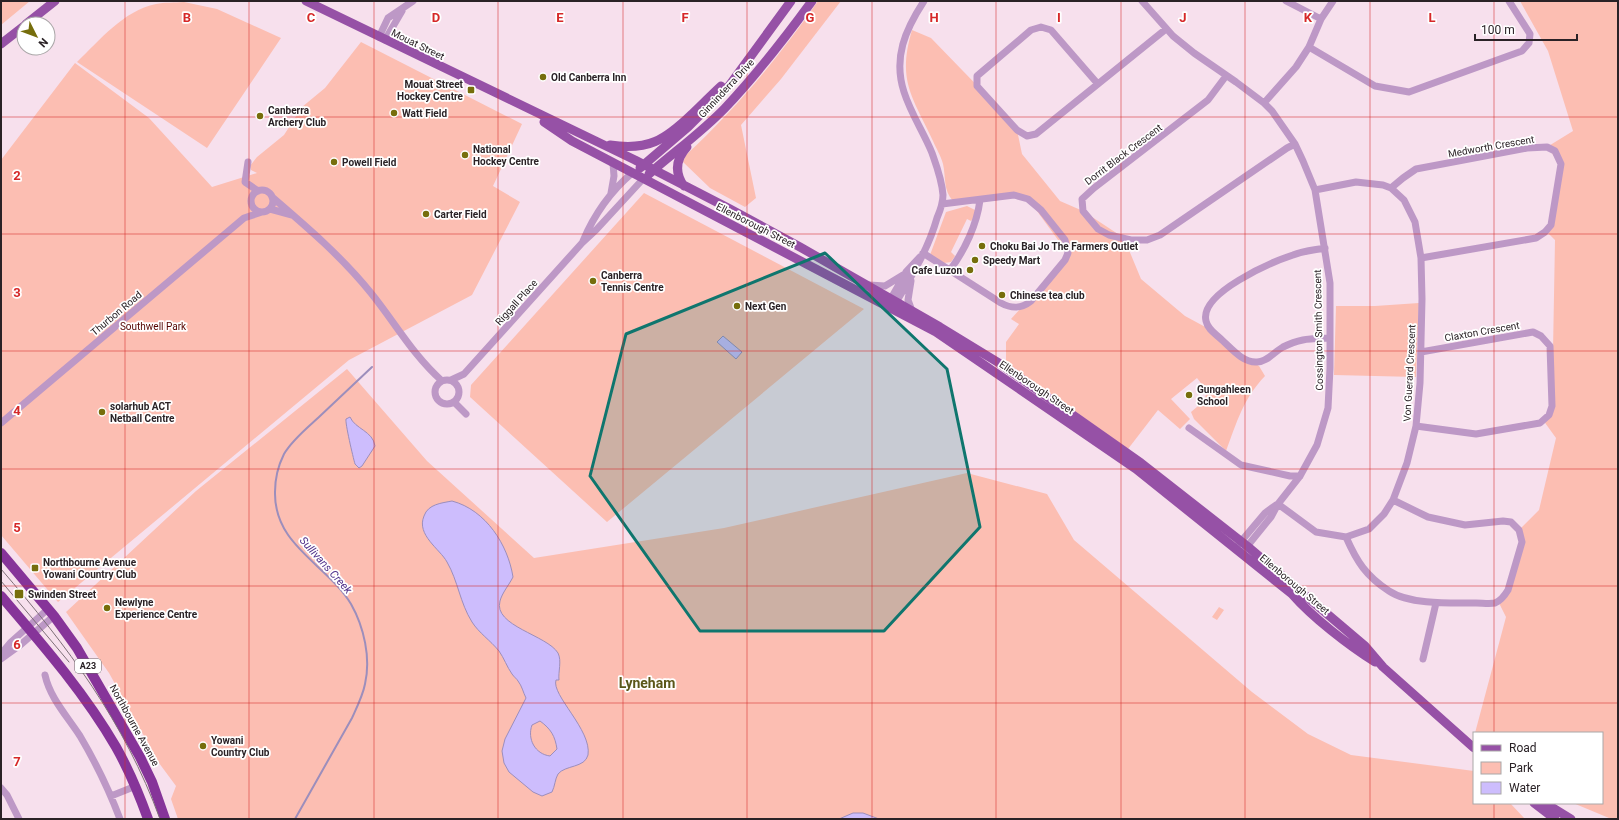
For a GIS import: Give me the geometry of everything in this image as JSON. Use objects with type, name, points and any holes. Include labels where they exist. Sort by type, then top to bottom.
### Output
[{"type":"highway","name":"Northbourne Avenue","points":[[1,553],[51,612],[77,648],[128,734],[152,782],[165,819]]},
{"type":"highway","name":"A23","points":[[1,596],[68,675],[101,724],[116,748],[136,786],[148,819]]},
{"type":"main road","points":[[36,16],[54,1]]},
{"type":"main road","name":"Mouat Street","points":[[306,1],[653,170]]},
{"type":"main road","name":"Ginninderra Drive","points":[[632,173],[644,165],[688,127],[729,86],[791,1]]},
{"type":"main road","name":"Ginninderra Drive","points":[[643,179],[706,127],[725,108],[779,46],[812,1]]},
{"type":"main road","points":[[1,44],[16,32]]},
{"type":"main road","points":[[599,143],[622,147],[639,146],[653,143],[667,136],[717,90],[755,50]]},
{"type":"main road","name":"Mouat Street","points":[[521,106],[572,141],[643,179]]},
{"type":"main road","points":[[684,186],[678,172],[678,160],[683,151],[706,127]]},
{"type":"main road","name":"Ellenborough Street","points":[[653,170],[800,247],[869,286],[892,304],[936,332],[1136,469],[1241,548]]},
{"type":"main road","name":"Ellenborough Street","points":[[643,179],[892,304],[912,311],[940,326],[999,363],[1141,463],[1241,548],[1301,604],[1359,652],[1383,667],[1473,747]]},
{"type":"main road","points":[[1535,804],[1555,819]]},
{"type":"main road","points":[[1548,804],[1571,819]]},
{"type":"street","points":[[382,38],[388,18],[413,1]]},
{"type":"street","points":[[892,304],[911,279],[930,240],[942,204],[943,195],[939,173],[927,142],[904,94],[900,71],[900,55],[903,40],[908,28],[924,1]]},
{"type":"street","name":"Cossington Smith Crescent","points":[[1142,1],[1166,28],[1194,53],[1264,103],[1272,111],[1295,144],[1316,190],[1326,248],[1330,283],[1328,408],[1317,445],[1300,476],[1278,504],[1271,517],[1241,548]]},
{"type":"street","points":[[1286,1],[1321,19]]},
{"type":"street","points":[[1264,103],[1296,67],[1309,47],[1321,19],[1333,1]]},
{"type":"street","points":[[1309,47],[1375,86],[1409,92],[1522,51],[1530,43],[1530,34],[1509,1]]},
{"type":"street","points":[[1097,83],[1051,30],[1041,27],[1031,30],[977,76],[977,86],[1017,130],[1027,136],[1036,134],[1166,28]]},
{"type":"street","name":"Dorrit Black Crescent","points":[[1226,76],[1208,100],[1094,188],[1082,199],[1083,211],[1098,230],[1109,235],[1131,240],[1147,240],[1160,235],[1295,144]]},
{"type":"street","name":"Medworth Crescent","points":[[1391,188],[1416,169],[1527,148],[1547,147],[1555,151],[1561,164],[1551,225],[1545,232],[1536,238],[1420,258]]},
{"type":"street","points":[[248,162],[246,183],[254,208],[262,212]]},
{"type":"street","name":"Riggall Place","points":[[611,193],[614,176],[613,163]]},
{"type":"street","name":"Riggall Place","points":[[582,243],[590,226],[611,193],[632,173]]},
{"type":"street","name":"Riggall Place","points":[[451,380],[464,374],[582,243],[643,179]]},
{"type":"street","points":[[1316,190],[1356,182],[1383,185],[1391,188]]},
{"type":"street","points":[[246,183],[258,191],[267,192],[324,242],[371,293],[425,365],[442,381]]},
{"type":"street","name":"Von Guerard Crescent","points":[[1278,504],[1316,532],[1346,537],[1369,529],[1384,514],[1393,500],[1407,463],[1416,426],[1421,352],[1422,298],[1420,258],[1415,222],[1404,200],[1391,188]]},
{"type":"street","name":"Thurbon Road","points":[[244,218],[254,195],[258,191]]},
{"type":"street","points":[[923,254],[1006,305],[1016,308],[1025,306],[1031,301],[1066,260],[1068,248],[1065,240],[1032,201],[1014,195],[942,204]]},
{"type":"street","points":[[272,197],[273,204],[270,209],[294,215]]},
{"type":"street","points":[[950,270],[958,258],[976,221],[980,200]]},
{"type":"street","name":"Thurbon Road","points":[[1,422],[244,218],[270,209]]},
{"type":"street","points":[[1326,248],[1294,254],[1260,268],[1226,289],[1213,300],[1206,312],[1206,321],[1209,329],[1245,360],[1256,362],[1264,361],[1282,348],[1304,339],[1330,338]]},
{"type":"street","points":[[869,286],[885,286],[906,272],[923,254]]},
{"type":"street","points":[[892,304],[906,272]]},
{"type":"street","points":[[911,279],[908,300],[912,311]]},
{"type":"street","name":"Claxton Crescent","points":[[1416,426],[1476,434],[1540,423],[1549,415],[1552,406],[1550,346],[1541,336],[1533,332],[1421,352]]},
{"type":"street","points":[[425,365],[436,388],[436,395],[440,401],[447,403],[454,402],[458,396],[459,389],[455,382],[451,380],[442,381],[436,388]]},
{"type":"street","name":"Riggall Place","points":[[459,389],[464,374]]},
{"type":"street","points":[[454,402],[466,414]]},
{"type":"street","points":[[1189,428],[1241,465],[1290,476],[1300,476]]},
{"type":"street","points":[[1346,537],[1354,554],[1370,577],[1391,592],[1410,599],[1436,603],[1494,603],[1504,596],[1508,590],[1522,542],[1519,530],[1512,522],[1503,520],[1465,525],[1428,517],[1393,500]]},
{"type":"street","points":[[1423,659],[1436,603]]},
{"type":"street","points":[[1,659],[30,630],[51,612]]},
{"type":"street","points":[[1,654],[11,642],[30,630]]},
{"type":"street","points":[[45,675],[50,692],[80,738],[111,796],[120,819]]},
{"type":"street","points":[[111,796],[136,786]]},
{"type":"street","points":[[1,788],[7,795],[19,819]]},
{"type":"highlighted area","points":[[825,253],[947,369],[980,527],[884,631],[700,631],[590,476],[626,334]]},
{"type":"green space","points":[[1,1],[30,1],[1,25]]},
{"type":"green space","points":[[818,1],[841,1],[781,79],[741,125],[756,198],[745,207],[710,188],[683,162],[686,155],[756,82]]},
{"type":"green space","points":[[1520,1],[1618,1],[1618,819],[1609,818],[1575,804],[1603,804],[1603,732],[1475,732],[1506,617],[1499,603],[1508,590],[1522,542],[1519,530],[1539,510],[1556,438],[1543,420],[1552,406],[1555,240],[1548,233],[1561,165],[1547,147],[1573,131],[1548,51]]},
{"type":"green space","points":[[184,2],[217,9],[281,38],[207,148],[77,62],[113,27],[133,13],[156,4]]},
{"type":"green space","points":[[912,30],[931,38],[995,104],[1017,130],[1022,154],[1060,201],[1083,211],[1124,238],[1141,279],[1185,316],[1209,329],[1232,349],[1259,366],[1265,376],[1251,393],[1246,402],[1226,451],[1194,419],[1191,412],[1204,401],[1207,391],[1197,378],[1171,399],[1190,419],[1180,429],[1158,410],[1128,449],[1006,362],[1006,342],[1019,324],[1011,319],[1069,255],[1026,196],[953,201],[950,197],[946,188],[941,158],[913,100],[909,88],[906,63]]},
{"type":"green space","name":"Southwell Park","points":[[361,42],[522,124],[493,186],[520,202],[472,295],[349,360],[58,602],[1,535],[1,160],[75,63],[149,118],[212,187],[257,173],[251,170],[250,166],[257,157],[284,135],[302,107],[325,88]]},
{"type":"green space","points":[[644,193],[864,309],[607,522],[470,397],[471,385]]},
{"type":"green space","points":[[967,206],[975,210],[974,217],[971,221],[967,219],[951,252],[955,256],[951,262],[944,263],[930,255],[946,212]]},
{"type":"green space","points":[[1419,303],[1416,377],[1334,375],[1336,306],[1375,306]]},
{"type":"green space","name":"Yowani Country Club","points":[[347,369],[427,461],[534,558],[724,528],[967,473],[1047,494],[1074,540],[1252,692],[1308,734],[1351,755],[1473,771],[1473,804],[1511,804],[1525,819],[178,819],[171,799],[176,786],[159,763],[109,673],[66,612],[196,491]]},
{"type":"green space","points":[[1219,607],[1224,610],[1217,620],[1212,617]]},
{"type":"water","points":[[723,336],[742,352],[736,359],[717,342]]},
{"type":"water","points":[[350,417],[352,421],[368,433],[374,441],[375,446],[362,466],[359,468],[355,464],[347,427],[346,419]]},
{"type":"water","points":[[452,501],[475,512],[493,530],[500,541],[506,553],[513,577],[502,595],[500,610],[512,624],[543,641],[558,653],[560,663],[559,680],[556,680],[556,687],[559,695],[578,724],[588,745],[588,755],[586,759],[579,764],[561,771],[557,776],[552,792],[542,796],[533,792],[509,772],[504,763],[502,751],[505,739],[526,698],[518,680],[510,671],[499,651],[472,622],[451,569],[423,529],[422,523],[424,516],[429,509],[436,505]],"holes":[[[540,721],[552,733],[557,749],[550,756],[545,755],[536,749],[531,735],[532,725]]]},
{"type":"water","points":[[853,813],[863,813],[879,819],[839,819]]},
{"type":"waterway","name":"Sullivans Creek","points":[[295,819],[358,705],[367,674],[367,653],[360,623],[351,604],[329,577],[292,541],[283,527],[277,511],[275,492],[276,477],[284,454],[291,444],[372,367]]},
{"type":"tram line","points":[[1,569],[49,627],[92,686],[112,717],[146,783],[160,819]]},
{"type":"tram line","points":[[1,581],[69,662]]},
{"type":"place","name":"Old Canberra Inn","points":[[543,77]]},
{"type":"place","name":"Mouat Street Hockey Centre","points":[[471,90]]},
{"type":"place","name":"Watt Field","points":[[394,113]]},
{"type":"place","name":"Canberra Archery Club","points":[[260,116]]},
{"type":"place","name":"National Hockey Centre","points":[[465,155]]},
{"type":"place","name":"Powell Field","points":[[334,162]]},
{"type":"place","name":"Carter Field","points":[[426,214]]},
{"type":"place","name":"Choku Bai Jo The Farmers Outlet","points":[[982,246]]},
{"type":"place","name":"Speedy Mart","points":[[975,260]]},
{"type":"place","name":"Cafe Luzon","points":[[970,270]]},
{"type":"place","name":"Canberra Tennis Centre","points":[[593,281]]},
{"type":"place","name":"Chinese tea club","points":[[1002,295]]},
{"type":"place","name":"Next Gen","points":[[737,306]]},
{"type":"place","name":"Gungahleen School","points":[[1189,395]]},
{"type":"place","name":"solarhub ACT Netball Centre","points":[[102,412]]},
{"type":"place","name":"Northbourne Avenue Yowani Country Club","points":[[35,568]]},
{"type":"place","name":"Swinden Street","points":[[19,594]]},
{"type":"place","name":"Newlyne Experience Centre","points":[[107,608]]},
{"type":"place","name":"Yowani Country Club","points":[[203,746]]},
{"type":"district","name":"Lyneham","points":[[647,683]]}]
